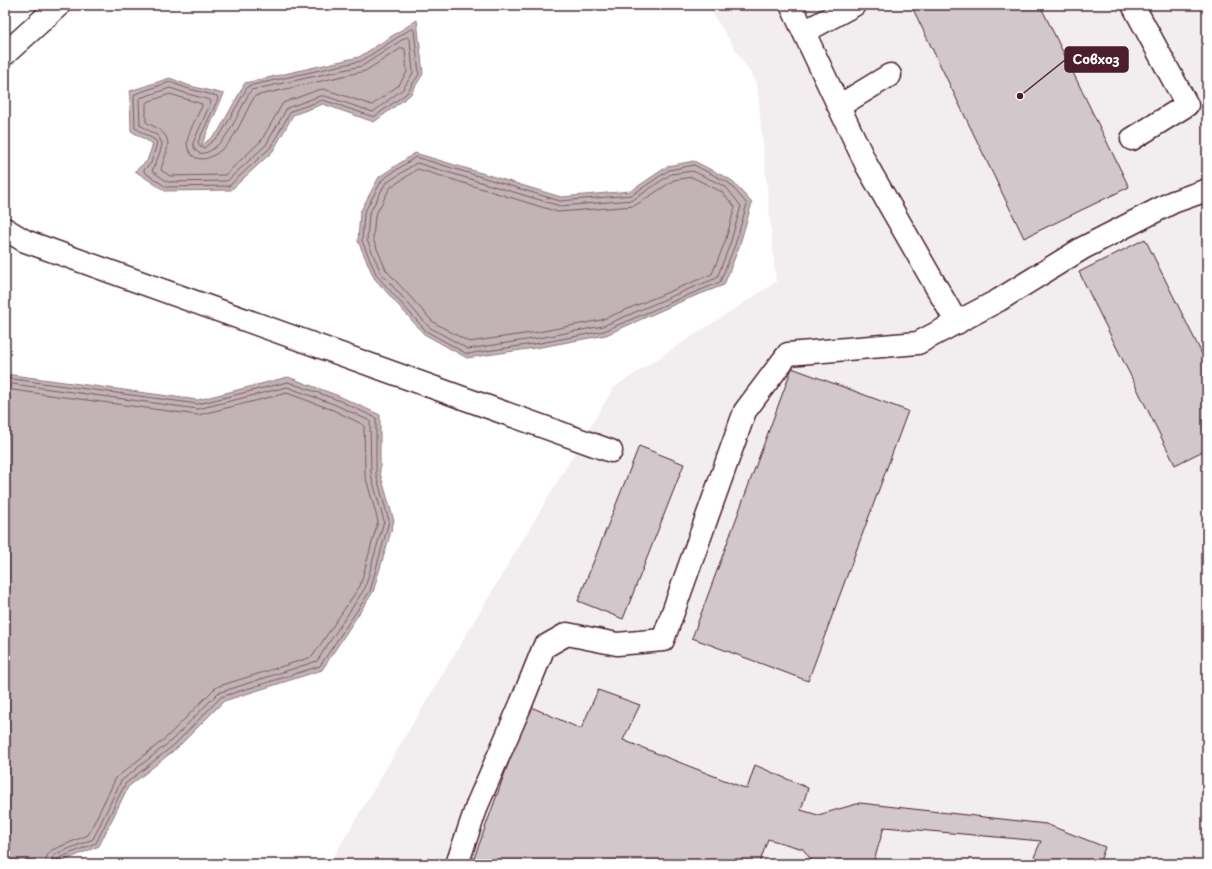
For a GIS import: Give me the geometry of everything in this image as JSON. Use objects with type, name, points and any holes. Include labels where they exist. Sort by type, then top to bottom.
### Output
[{"type":"main road","points":[[5,54],[59,5]]},
{"type":"main road","points":[[790,5],[868,166],[957,323]]},
{"type":"main road","points":[[804,32],[854,5]]},
{"type":"main road","points":[[1132,138],[1187,105],[1133,5]]},
{"type":"main road","points":[[839,106],[890,75]]},
{"type":"main road","points":[[457,864],[478,803],[544,647],[567,634],[617,644],[662,640],[745,411],[788,354],[918,343],[999,300],[1083,248],[1173,202],[1207,190]]},
{"type":"main road","points":[[5,229],[25,241],[611,451]]},
{"type":"shaded area","points":[[707,5],[1207,5],[1207,864],[329,864],[614,387],[776,282],[757,83]]},
{"type":"water","points":[[417,20],[423,74],[410,95],[374,122],[323,104],[293,115],[273,151],[231,190],[165,191],[135,171],[147,161],[153,144],[131,131],[130,91],[170,78],[190,86],[224,94],[201,146],[218,132],[245,83],[359,57]]},
{"type":"water","points":[[415,153],[561,197],[631,191],[668,166],[694,161],[731,180],[752,203],[739,247],[724,285],[687,299],[606,335],[541,347],[467,358],[424,334],[374,278],[358,241],[360,212],[379,177]]},
{"type":"water","points":[[5,374],[198,400],[288,377],[339,396],[380,415],[380,473],[394,521],[373,592],[322,670],[224,701],[177,748],[128,787],[99,846],[56,864],[5,864]]},
{"type":"building","points":[[911,5],[1040,5],[1129,187],[1024,238]]},
{"type":"building","points":[[1145,239],[1207,364],[1207,449],[1175,465],[1079,272]]},
{"type":"building","points":[[792,368],[908,411],[808,681],[692,638]]},
{"type":"building","points":[[639,446],[684,464],[623,619],[578,601]]},
{"type":"building","points":[[598,690],[640,705],[623,740],[747,789],[755,765],[808,788],[801,810],[818,815],[860,803],[1046,824],[1105,847],[1099,864],[1031,864],[1041,841],[884,827],[873,864],[814,864],[803,849],[768,839],[759,864],[472,864],[529,706],[581,729]]},
{"type":"place","name":"Совхоз","points":[[1020,96]]}]
